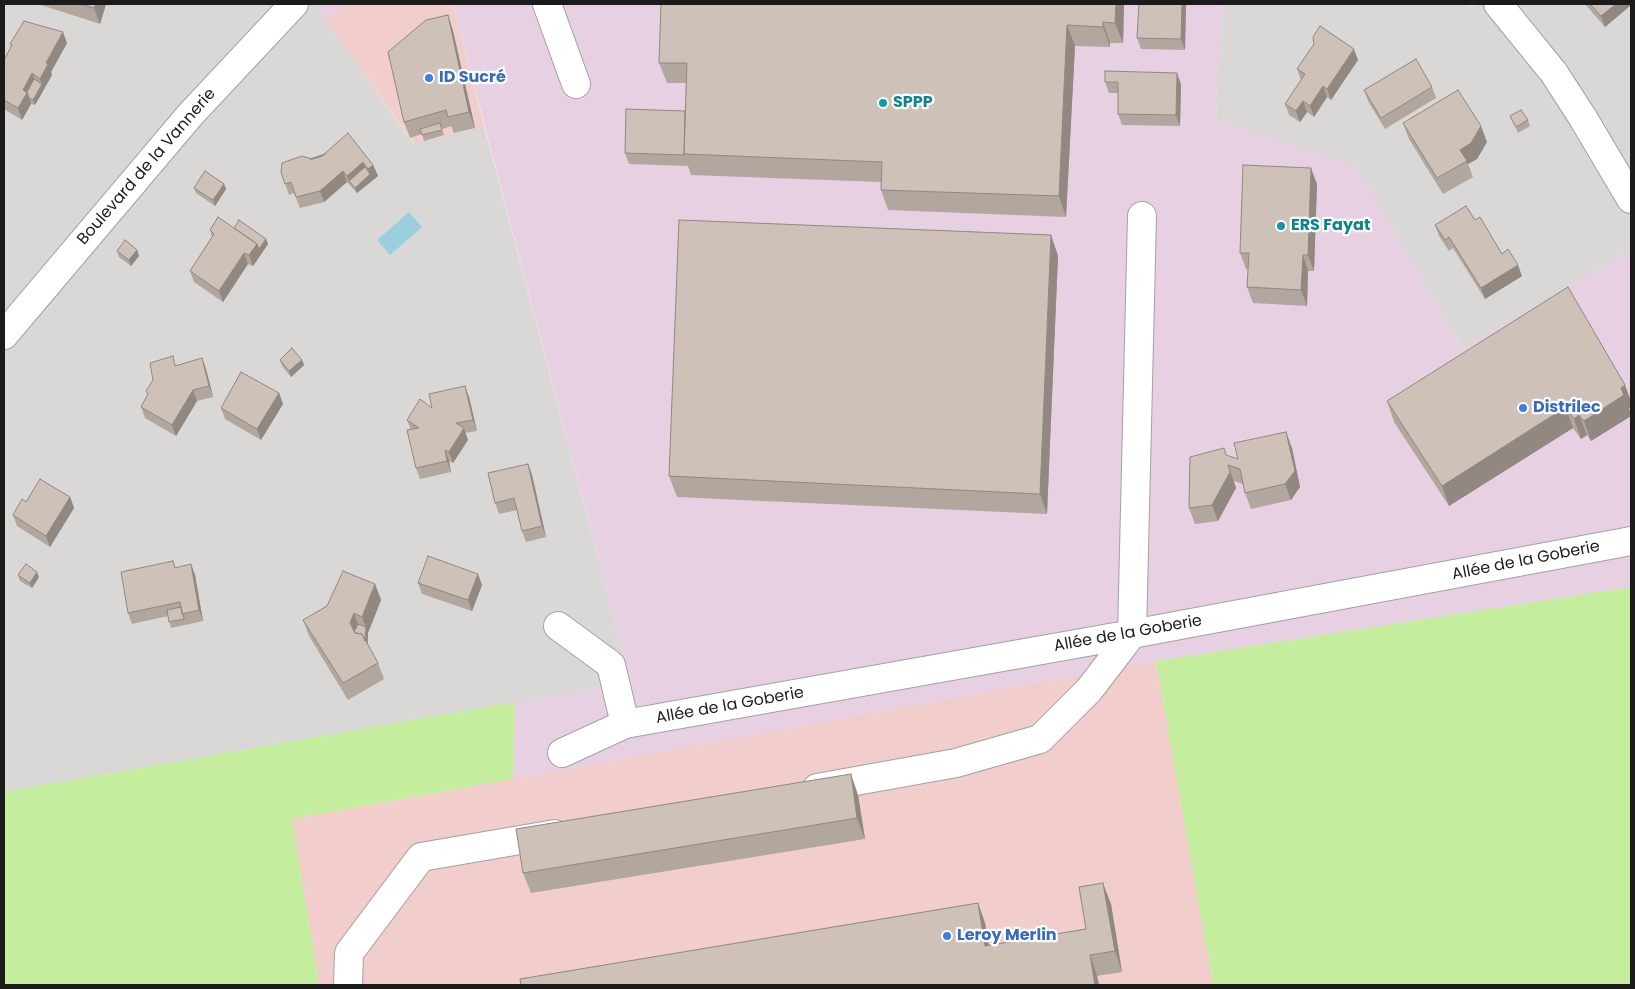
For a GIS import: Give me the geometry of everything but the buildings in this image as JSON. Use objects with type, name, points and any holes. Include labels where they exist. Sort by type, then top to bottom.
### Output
[{"type":"street","name":"Boulevard de la Vannerie","points":[[4,335],[190,114],[294,4]]},
{"type":"street","points":[[547,4],[576,84]]},
{"type":"street","points":[[1498,4],[1554,73],[1631,199]]},
{"type":"street","points":[[790,792],[956,763],[1040,740],[1089,690],[1132,634],[1142,216]]},
{"type":"street","name":"Allée de la Goberie","points":[[562,753],[625,724],[1132,634],[1631,541]]},
{"type":"street","points":[[558,626],[611,665],[625,724]]},
{"type":"street","points":[[348,985],[349,953],[421,857],[577,830]]},
{"type":"shaded area","points":[[4,4],[318,4],[326,20],[413,143],[484,126],[631,683],[4,792]]},
{"type":"shaded area","points":[[318,4],[345,4],[326,20]]},
{"type":"shaded area","points":[[345,4],[453,4],[484,126],[414,143],[326,20]]},
{"type":"shaded area","points":[[453,4],[1222,4],[1216,120],[1355,165],[1463,349],[1631,251],[1631,587],[1156,661],[513,779],[515,702],[631,683]]},
{"type":"shaded area","points":[[1222,4],[1468,4],[1472,7],[1475,4],[1631,4],[1631,251],[1464,350],[1355,166],[1216,120]]},
{"type":"shaded area","points":[[1156,661],[1213,985],[319,985],[292,819]]},
{"type":"green space","points":[[1631,587],[1631,985],[1213,985],[1156,661]]},
{"type":"green space","points":[[515,702],[513,779],[292,819],[319,985],[4,985],[4,792]]},
{"type":"water","points":[[409,212],[422,227],[390,255],[377,240]]},
{"type":"place","name":"ID Sucré","points":[[429,78]]},
{"type":"place","name":"SPPP","points":[[883,103]]},
{"type":"place","name":"ERS Fayat","points":[[1281,226]]},
{"type":"place","name":"Distrilec","points":[[1523,408]]},
{"type":"place","name":"Leroy Merlin","points":[[947,936]]}]
